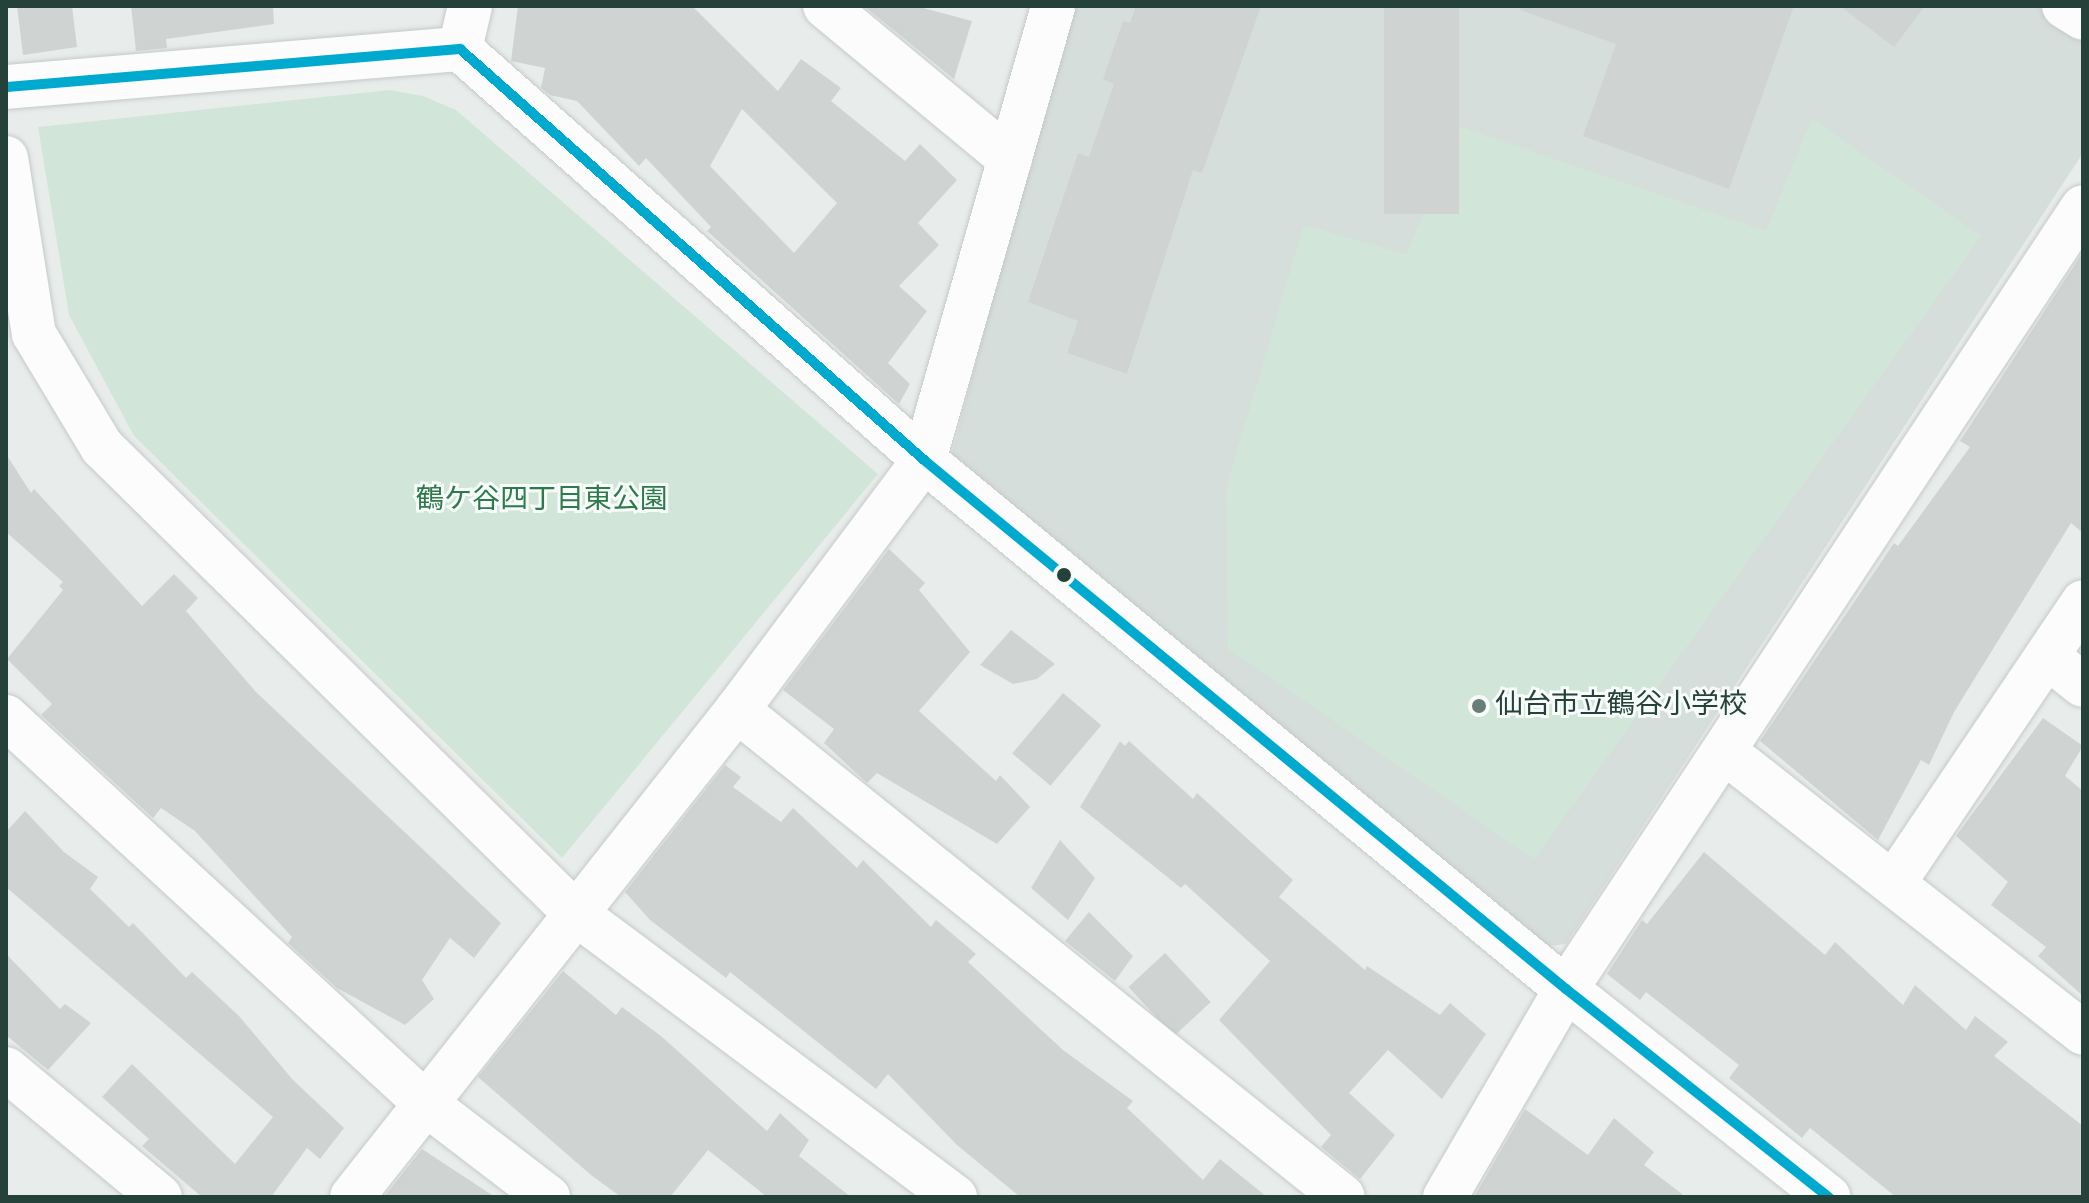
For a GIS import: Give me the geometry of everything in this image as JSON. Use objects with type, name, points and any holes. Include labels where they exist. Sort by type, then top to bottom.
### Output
[{"type":"street","points":[[460,49],[470,6]]},
{"type":"street","points":[[825,6],[1010,159]]},
{"type":"street","points":[[352,1197],[574,912],[737,710],[924,460],[1053,6]]},
{"type":"street","points":[[2064,6],[2083,18]]},
{"type":"street","points":[[6,87],[460,49],[924,460],[1566,989],[1828,1197]]},
{"type":"street","points":[[6,158],[18,314],[34,334],[102,447],[574,912],[955,1197]]},
{"type":"street","points":[[1445,1197],[1566,989],[2083,207]]},
{"type":"street","points":[[1895,881],[2049,658],[2083,602]]},
{"type":"street","points":[[2049,658],[2083,685]]},
{"type":"street","points":[[737,710],[1343,1197]]},
{"type":"street","points":[[6,717],[425,1103],[548,1197]]},
{"type":"street","points":[[1725,752],[1895,881],[2083,1033]]},
{"type":"street","points":[[6,1069],[160,1197]]},
{"type":"shaded area","name":"仙台市立鶴谷小学校","points":[[1069,6],[2037,6],[2083,35],[2083,153],[1566,944],[1532,948],[948,469]]},
{"type":"green space","name":"鶴ケ谷四丁目東公園","points":[[390,90],[423,96],[456,110],[878,474],[562,858],[134,436],[69,315],[38,127]]},
{"type":"green space","points":[[1812,119],[1981,236],[1534,859],[1228,648],[1226,489],[1304,225],[1407,255],[1457,126],[1766,231]]},
{"type":"building","points":[[17,6],[72,6],[77,47],[23,55]]},
{"type":"building","points":[[131,6],[273,6],[274,24],[166,39],[167,48],[136,51]]},
{"type":"building","points":[[518,6],[692,6],[778,91],[801,59],[841,88],[831,101],[905,161],[920,144],[957,180],[918,223],[939,245],[899,286],[927,311],[888,363],[910,384],[899,404],[707,231],[711,227],[646,158],[639,166],[577,101],[550,95],[541,88],[545,68],[511,61]],"holes":[[[742,109],[837,203],[794,253],[710,166]]]},
{"type":"building","points":[[864,6],[916,6],[972,21],[954,79]]},
{"type":"building","points":[[1136,6],[1261,6],[1202,173],[1193,170],[1127,374],[1067,353],[1078,321],[1028,302],[1078,153],[1089,157],[1114,84],[1103,79],[1123,21],[1130,23]]},
{"type":"building","points":[[1384,6],[1459,6],[1459,214],[1384,214]]},
{"type":"building","points":[[1521,6],[1794,6],[1729,189],[1583,136],[1616,44],[1520,10]]},
{"type":"building","points":[[1840,6],[1925,6],[1894,47]]},
{"type":"building","points":[[2083,252],[2083,533],[2071,523],[1954,712],[1929,765],[1921,760],[1878,840],[1760,741],[1894,543],[1898,546],[1970,447],[1960,441]]},
{"type":"building","points":[[6,454],[31,493],[34,489],[142,606],[174,574],[198,598],[186,611],[256,692],[501,923],[474,958],[450,938],[422,980],[434,999],[405,1025],[337,988],[288,943],[292,937],[195,831],[161,808],[153,818],[41,715],[52,704],[7,659],[63,590],[59,586],[63,582],[6,532]]},
{"type":"building","points":[[889,549],[925,583],[919,590],[970,652],[919,711],[996,781],[1000,775],[1030,807],[997,844],[877,773],[867,783],[824,743],[834,729],[783,690]]},
{"type":"building","points":[[1011,630],[1055,664],[1037,679],[1013,684],[980,665]]},
{"type":"building","points":[[1063,693],[1101,725],[1051,786],[1012,754]]},
{"type":"building","points":[[2043,718],[2083,746],[2065,776],[2083,791],[2083,996],[2038,956],[2046,947],[1991,905],[2008,882],[1956,836]]},
{"type":"building","points":[[1120,741],[1125,746],[1129,741],[1193,799],[1197,793],[1293,880],[1279,897],[1365,970],[1367,966],[1440,1015],[1450,1003],[1486,1034],[1442,1099],[1388,1050],[1349,1093],[1395,1135],[1360,1179],[1321,1147],[1331,1135],[1219,1020],[1270,961],[1185,884],[1181,888],[1080,807]]},
{"type":"building","points":[[725,765],[741,777],[733,787],[781,822],[793,808],[857,868],[863,860],[931,927],[936,920],[976,954],[968,962],[1063,1050],[1133,1101],[1127,1108],[1203,1180],[1220,1159],[1267,1197],[1020,1197],[957,1145],[888,1074],[876,1089],[730,972],[726,978],[650,920],[625,892]]},
{"type":"building","points":[[25,811],[64,852],[98,877],[90,889],[129,927],[133,923],[186,978],[192,972],[239,1016],[293,1080],[344,1128],[320,1159],[307,1148],[271,1197],[202,1197],[142,1146],[149,1139],[102,1097],[132,1064],[235,1164],[273,1117],[6,887],[6,832]]},
{"type":"building","points":[[1060,840],[1095,878],[1068,920],[1031,888]]},
{"type":"building","points":[[1704,852],[1825,955],[1835,942],[1903,1005],[1915,985],[1966,1030],[1975,1016],[2008,1042],[1994,1056],[2083,1126],[2083,1197],[1896,1197],[1810,1128],[1802,1138],[1729,1078],[1739,1065],[1646,992],[1640,1000],[1607,974],[1642,920],[1647,924]]},
{"type":"building","points":[[1089,912],[1133,956],[1115,981],[1065,941]]},
{"type":"building","points":[[1165,953],[1211,1002],[1174,1036],[1128,987]]},
{"type":"building","points":[[6,954],[60,1009],[65,1004],[91,1023],[48,1070],[6,1035]]},
{"type":"building","points":[[563,971],[616,1015],[622,1007],[661,1036],[767,1131],[780,1113],[809,1140],[799,1156],[851,1197],[767,1197],[708,1150],[670,1197],[621,1197],[591,1175],[478,1077]]},
{"type":"building","points":[[1525,1109],[1588,1155],[1614,1118],[1654,1152],[1644,1165],[1686,1197],[1474,1197]]},
{"type":"building","points":[[422,1149],[495,1197],[384,1197]]},
{"type":"transit line","points":[[6,87],[460,49],[924,460],[1566,989],[1828,1197]]},
{"type":"place","name":"仙台市立鶴谷小学校","points":[[1479,706]]}]
